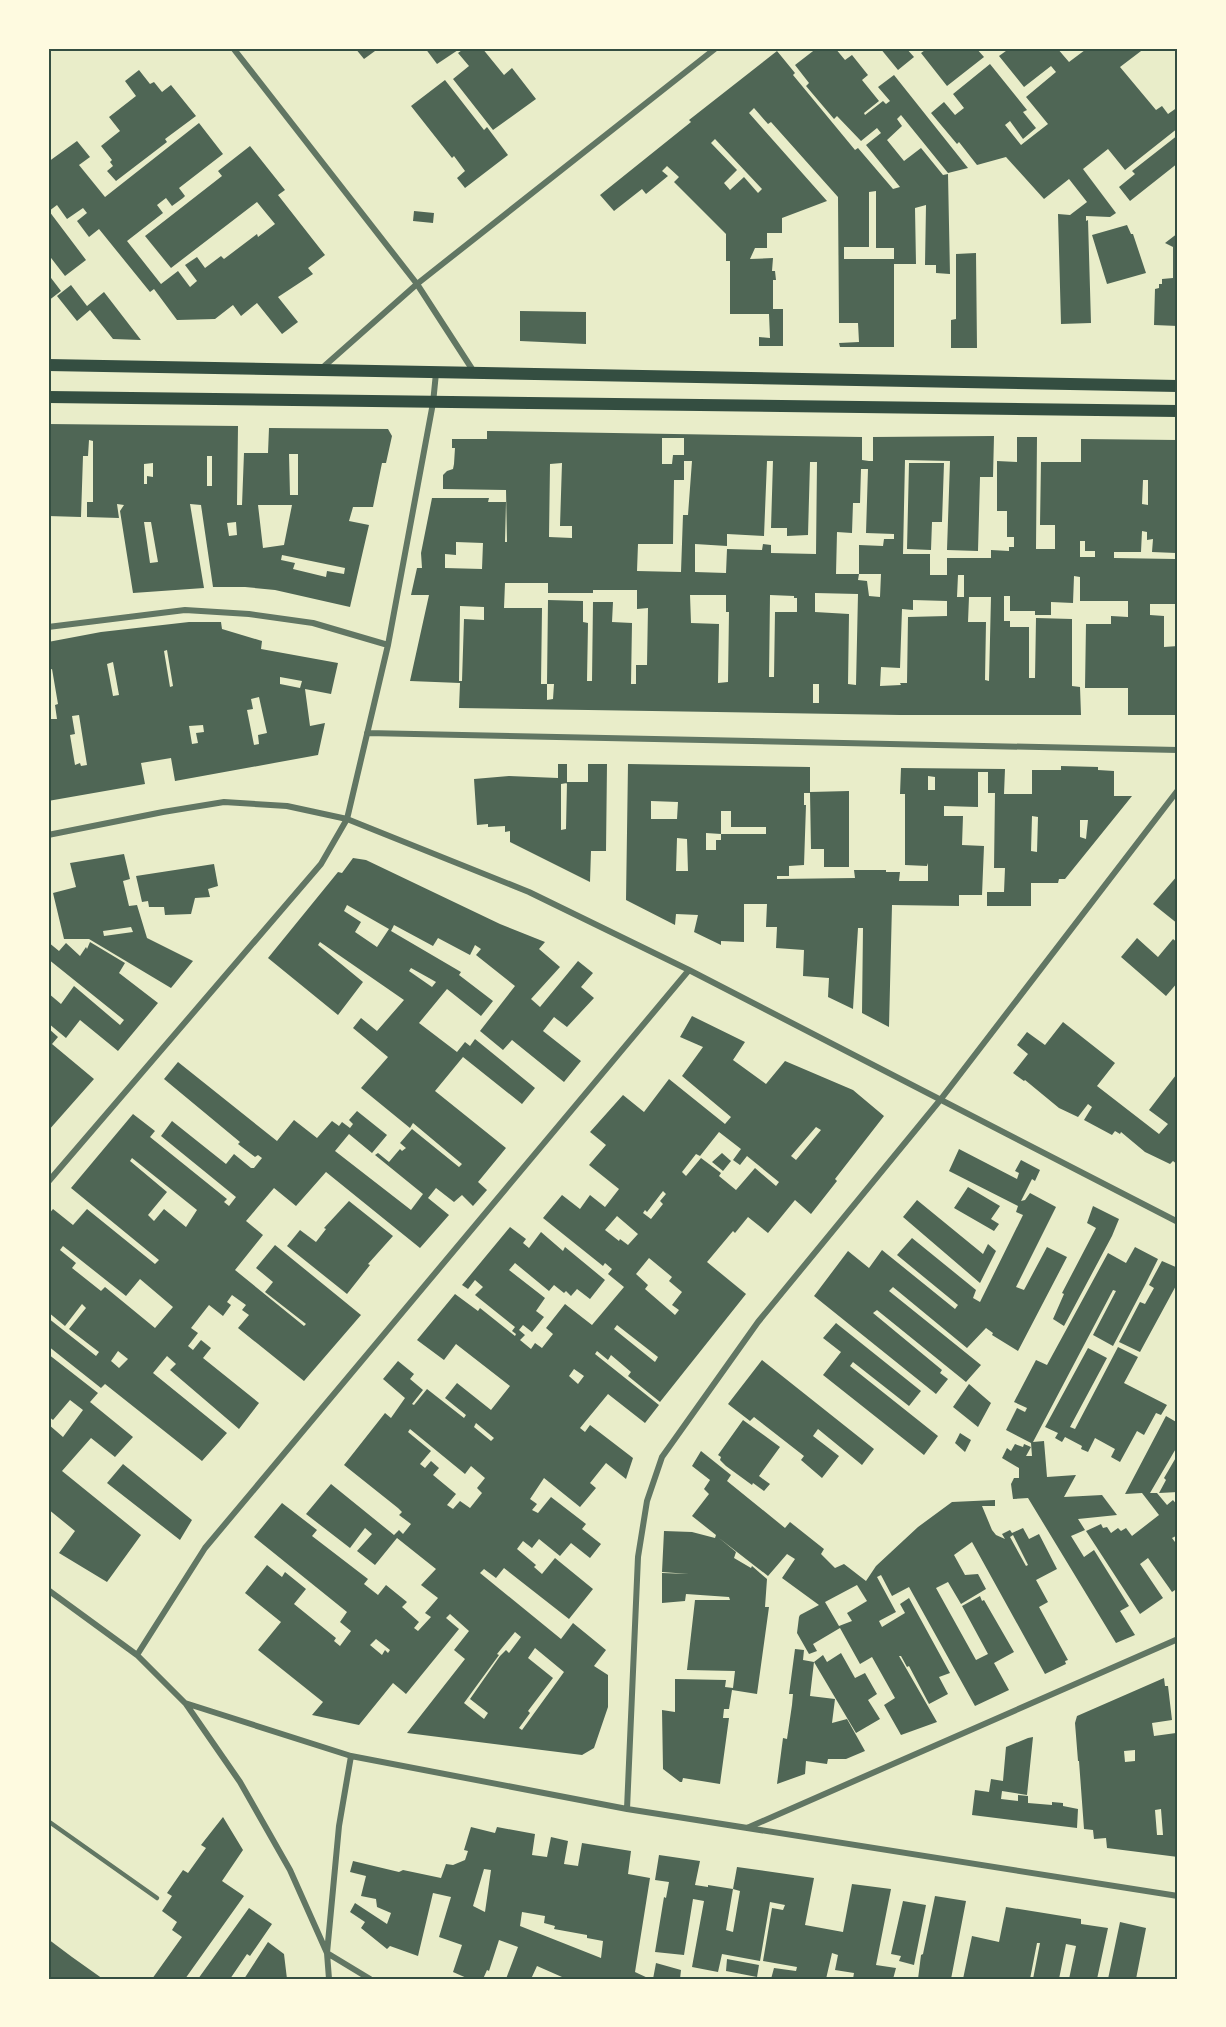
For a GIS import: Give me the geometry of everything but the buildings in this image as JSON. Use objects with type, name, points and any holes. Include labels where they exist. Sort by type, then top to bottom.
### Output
[{"type":"main road","points":[[48,365],[1178,386]]},
{"type":"main road","points":[[48,397],[1178,411]]},
{"type":"street","points":[[233,48],[417,284],[475,372]]},
{"type":"street","points":[[319,371],[417,284],[716,48]]},
{"type":"street","points":[[48,1182],[321,864],[347,819],[388,645],[433,403],[436,373]]},
{"type":"street","points":[[48,627],[185,610],[249,614],[313,623],[388,645]]},
{"type":"street","points":[[367,733],[1178,750]]},
{"type":"street","points":[[627,1809],[638,1557],[647,1501],[662,1457],[758,1322],[941,1099],[1178,790]]},
{"type":"street","points":[[48,835],[224,802],[287,806],[347,819],[529,892],[689,970],[1178,1222]]},
{"type":"street","points":[[137,1655],[206,1548],[689,970]]},
{"type":"street","points":[[48,1590],[137,1655],[185,1703],[240,1782],[290,1870],[327,1953],[370,1979]]},
{"type":"street","points":[[745,1828],[1178,1639]]},
{"type":"street","points":[[185,1703],[351,1756],[627,1809],[1178,1896]]},
{"type":"street","points":[[329,1979],[327,1953],[339,1826],[351,1756]]},
{"type":"lane","points":[[48,1821],[157,1898]]}]
